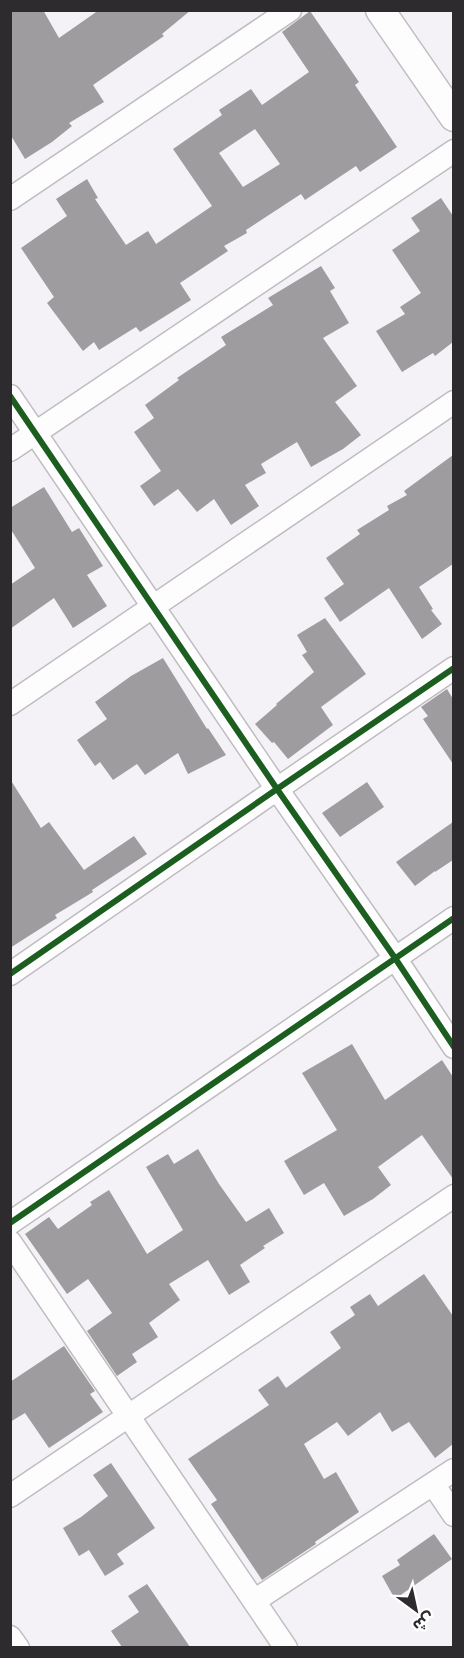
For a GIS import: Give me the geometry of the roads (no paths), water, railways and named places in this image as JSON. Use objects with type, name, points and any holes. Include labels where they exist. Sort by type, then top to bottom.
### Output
[{"type":"street","points":[[10,199],[290,10]]},
{"type":"street","points":[[380,10],[453,117]]},
{"type":"street","points":[[10,450],[453,150]]},
{"type":"street","points":[[10,396],[277,789],[395,958],[453,1047]]},
{"type":"street","points":[[10,704],[453,402]]},
{"type":"street","points":[[10,974],[453,668]]},
{"type":"street","points":[[10,1223],[453,918]]},
{"type":"street","points":[[10,1496],[453,1196]]},
{"type":"street","points":[[10,1242],[286,1647]]},
{"type":"street","points":[[254,1601],[453,1470]]},
{"type":"street","points":[[432,1484],[453,1515]]},
{"type":"street","points":[[10,1637],[18,1647]]}]
